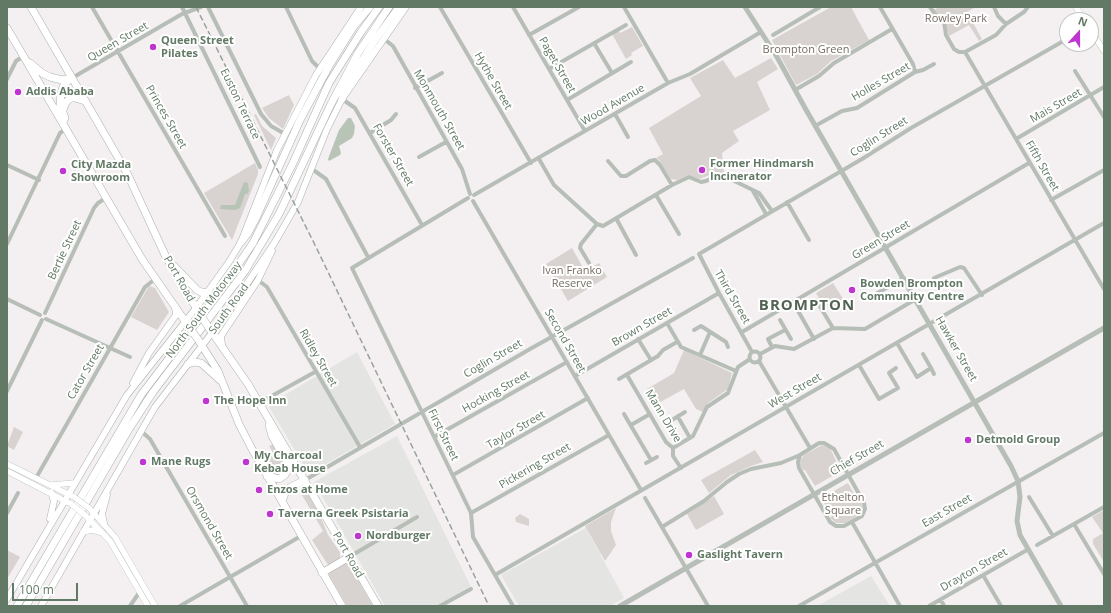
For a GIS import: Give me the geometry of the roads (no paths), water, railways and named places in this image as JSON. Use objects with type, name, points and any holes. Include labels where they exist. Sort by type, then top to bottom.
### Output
[{"type":"highway","name":"Port Road","points":[[30,7],[134,187],[166,257],[197,310],[225,349],[259,403],[378,606]]},
{"type":"highway","points":[[241,242],[256,218],[293,134],[329,66],[354,26],[370,7]]},
{"type":"highway","name":"North South Motorway","points":[[17,606],[141,395],[218,294],[253,243],[290,170],[329,83],[378,7]]},
{"type":"highway","name":"North South Motorway","points":[[26,606],[129,429],[153,392],[245,271],[279,214],[331,104],[358,53],[388,7]]},
{"type":"highway","points":[[342,99],[349,81],[375,40],[399,7]]},
{"type":"highway","name":"Port Road","points":[[7,28],[155,279],[201,343],[224,384],[239,424],[267,476],[342,606]]},
{"type":"highway","points":[[24,57],[48,77],[60,80],[72,78]]},
{"type":"highway","points":[[64,125],[65,118],[60,102],[61,93],[66,83],[72,78]]},
{"type":"highway","points":[[63,110],[67,101],[72,98],[85,101]]},
{"type":"highway","points":[[166,257],[196,289],[202,293],[208,292]]},
{"type":"highway","points":[[188,364],[194,362],[201,363],[224,384]]},
{"type":"highway","points":[[266,415],[272,436],[288,467],[286,474],[281,478],[274,479],[267,476]]},
{"type":"highway","points":[[282,501],[287,489],[305,480]]},
{"type":"highway","points":[[322,573],[349,557]]},
{"type":"main road","points":[[127,395],[197,310],[241,242],[262,185],[285,134],[320,69],[360,7]]},
{"type":"main road","name":"South Road","points":[[41,606],[83,532],[91,511],[109,487],[160,400],[188,364],[201,343],[275,242],[298,202],[327,129],[342,99],[406,7]]},
{"type":"main road","points":[[225,349],[221,342],[221,337],[258,280],[269,260],[275,242]]},
{"type":"main road","points":[[7,599],[127,395],[149,353],[176,315],[175,306]]},
{"type":"main road","points":[[7,464],[74,497],[104,523],[115,537],[142,589],[148,606]]},
{"type":"main road","points":[[7,471],[51,492],[71,504],[88,517],[104,533],[155,606]]},
{"type":"main road","points":[[49,484],[68,485],[74,483]]},
{"type":"main road","points":[[104,523],[103,512],[109,487]]},
{"type":"main road","points":[[48,527],[54,501],[51,492]]},
{"type":"main road","points":[[83,532],[92,530],[104,533]]},
{"type":"street","name":"Princes Street","points":[[92,7],[225,236]]},
{"type":"street","name":"Euston Terrace","points":[[182,7],[260,167]]},
{"type":"street","name":"Queen Street","points":[[72,78],[185,13],[201,7]]},
{"type":"street","points":[[208,7],[260,114],[271,126],[285,134]]},
{"type":"street","points":[[286,7],[312,61],[320,69]]},
{"type":"street","name":"Hythe Street","points":[[440,7],[531,164]]},
{"type":"street","name":"Paget Street","points":[[513,7],[585,131]]},
{"type":"street","points":[[529,35],[579,7]]},
{"type":"street","points":[[624,7],[668,83]]},
{"type":"street","name":"Hawker Street","points":[[745,7],[777,56],[815,126],[1011,466],[1018,481],[1020,497],[1017,528],[1060,606]]},
{"type":"street","points":[[773,35],[820,7]]},
{"type":"street","points":[[880,7],[913,64],[915,72]]},
{"type":"street","points":[[930,7],[934,14],[944,22],[946,35],[954,49],[959,52],[965,52],[996,35],[1006,24],[1024,12],[1028,7]]},
{"type":"street","points":[[994,7],[998,16],[1006,24]]},
{"type":"street","points":[[549,69],[626,25]]},
{"type":"street","points":[[795,90],[819,76],[834,63],[892,29]]},
{"type":"street","name":"Wood Avenue","points":[[353,272],[352,268],[355,264],[422,226],[470,196],[531,164],[668,83],[690,74],[761,32]]},
{"type":"street","name":"Monmouth Street","points":[[384,39],[393,46],[462,169],[470,196]]},
{"type":"street","points":[[594,43],[612,73]]},
{"type":"street","name":"Coglin Street","points":[[702,252],[911,128],[1059,44]]},
{"type":"street","name":"Fifth Street","points":[[965,52],[1104,289]]},
{"type":"street","points":[[7,79],[16,61],[24,57]]},
{"type":"street","points":[[567,100],[631,62]]},
{"type":"street","name":"Holles Street","points":[[815,126],[842,111],[857,108],[915,72],[923,70],[934,64]]},
{"type":"street","points":[[1075,71],[1104,117]]},
{"type":"street","points":[[416,88],[442,73]]},
{"type":"street","name":"Mais Street","points":[[1016,139],[1104,87]]},
{"type":"street","name":"Forster Street","points":[[342,99],[355,108],[422,226]]},
{"type":"street","points":[[370,133],[391,120],[396,114]]},
{"type":"street","points":[[615,114],[628,137]]},
{"type":"street","points":[[7,244],[39,180],[64,125]]},
{"type":"street","points":[[419,157],[446,142]]},
{"type":"street","points":[[539,159],[554,185],[597,224],[603,226],[672,185],[690,177],[700,182],[722,175],[763,196],[772,210]]},
{"type":"street","points":[[608,161],[621,176],[626,176],[650,161],[655,160],[660,165],[672,185]]},
{"type":"street","name":"Green Street","points":[[742,332],[1029,163]]},
{"type":"street","points":[[7,165],[39,180]]},
{"type":"street","points":[[312,169],[320,174],[329,184],[333,195],[368,257]]},
{"type":"street","points":[[1051,200],[1104,170]]},
{"type":"street","points":[[751,189],[766,214]]},
{"type":"street","points":[[656,195],[679,234]]},
{"type":"street","name":"Second Street","points":[[470,196],[641,490]]},
{"type":"street","name":"Bertie Street","points":[[45,313],[94,208],[98,203],[106,198]]},
{"type":"street","points":[[787,202],[809,240]]},
{"type":"street","points":[[616,218],[636,255]]},
{"type":"street","name":"West Street","points":[[495,574],[1104,223]]},
{"type":"street","points":[[588,263],[580,248],[580,244],[597,224]]},
{"type":"street","points":[[7,232],[12,234]]},
{"type":"street","name":"Third Street","points":[[702,252],[698,256],[752,352]]},
{"type":"street","name":"Coglin Street","points":[[305,480],[552,336],[693,258]]},
{"type":"street","points":[[934,278],[960,267],[964,268],[967,270],[982,294]]},
{"type":"street","name":"First Street","points":[[353,272],[471,513],[473,537],[513,606]]},
{"type":"street","points":[[866,299],[904,278]]},
{"type":"street","name":"Cator Street","points":[[36,478],[145,287],[155,279]]},
{"type":"street","name":"Ridley Street","points":[[258,280],[267,287],[315,372],[360,447]]},
{"type":"street","name":"Brown Street","points":[[574,376],[719,293]]},
{"type":"street","points":[[760,354],[772,347],[794,349],[832,328],[865,329],[916,299]]},
{"type":"street","points":[[7,300],[40,315],[44,319],[130,358]]},
{"type":"street","points":[[816,300],[832,328]]},
{"type":"street","points":[[793,302],[814,339]]},
{"type":"street","points":[[40,315],[45,313]]},
{"type":"street","points":[[7,391],[44,319],[45,313]]},
{"type":"street","points":[[780,320],[791,339]]},
{"type":"street","points":[[667,323],[681,347],[736,371]]},
{"type":"street","points":[[694,330],[701,326],[726,342],[728,347]]},
{"type":"street","name":"Chief Street","points":[[620,606],[1104,328]]},
{"type":"street","points":[[772,347],[768,340],[785,330]]},
{"type":"street","points":[[700,355],[710,332]]},
{"type":"street","points":[[638,339],[651,360]]},
{"type":"street","points":[[619,379],[658,356],[663,350],[677,342]]},
{"type":"street","points":[[897,343],[916,377],[931,368]]},
{"type":"street","points":[[672,448],[690,438],[696,432],[707,407],[728,393],[738,367],[750,359],[752,352],[757,352],[760,354]]},
{"type":"street","points":[[760,354],[759,361],[810,448]]},
{"type":"street","points":[[923,354],[934,374]]},
{"type":"street","points":[[750,359],[754,362],[759,361]]},
{"type":"street","name":"Hocking Street","points":[[434,437],[567,362]]},
{"type":"street","points":[[859,364],[880,399],[898,388],[888,373],[896,368]]},
{"type":"street","points":[[259,403],[315,372]]},
{"type":"street","name":"Mann Drive","points":[[627,375],[666,442],[672,448],[673,456],[680,468]]},
{"type":"street","name":"Taylor Street","points":[[453,475],[588,398]]},
{"type":"street","points":[[672,420],[685,412]]},
{"type":"street","points":[[624,414],[651,460]]},
{"type":"street","points":[[631,425],[650,414]]},
{"type":"street","points":[[678,417],[690,438]]},
{"type":"street","name":"Orsmond Street","points":[[141,431],[150,439],[247,606]]},
{"type":"street","name":"East Street","points":[[799,606],[1104,433]]},
{"type":"street","name":"Pickering Street","points":[[471,513],[608,435]]},
{"type":"street","points":[[662,527],[704,501],[738,474],[751,469],[781,463],[800,456],[819,443],[830,446],[848,475],[864,503],[865,509],[862,516],[844,526],[836,526],[830,522],[799,468],[798,464],[800,456]]},
{"type":"street","points":[[646,463],[657,456]]},
{"type":"street","points":[[791,459],[798,464]]},
{"type":"street","points":[[7,513],[18,493]]},
{"type":"street","points":[[1029,497],[1053,536]]},
{"type":"street","points":[[645,498],[708,606]]},
{"type":"street","points":[[1037,545],[1104,507]]},
{"type":"street","points":[[349,557],[417,517]]},
{"type":"street","points":[[852,522],[900,606]]},
{"type":"street","points":[[1074,524],[1104,574]]},
{"type":"street","points":[[180,606],[301,536]]},
{"type":"street","name":"Drayton Street","points":[[930,606],[1028,550]]},
{"type":"street","points":[[983,576],[1001,606]]},
{"type":"street","points":[[130,606],[142,589]]},
{"type":"street","points":[[440,606],[471,589]]},
{"type":"street","points":[[941,600],[944,606]]},
{"type":"railway","points":[[196,7],[315,245],[489,606]]},
{"type":"place","name":"Queen Street Pilates","points":[[153,47]]},
{"type":"place","name":"Addis Ababa","points":[[18,92]]},
{"type":"place","name":"Former Hindmarsh Incinerator","points":[[702,170]]},
{"type":"place","name":"City Mazda Showroom","points":[[63,171]]},
{"type":"place","name":"Bowden Brompton Community Centre","points":[[852,290]]},
{"type":"place","name":"The Hope Inn","points":[[206,401]]},
{"type":"place","name":"Detmold Group","points":[[968,440]]},
{"type":"place","name":"Mane Rugs","points":[[143,462]]},
{"type":"place","name":"My Charcoal Kebab House","points":[[246,462]]},
{"type":"place","name":"Enzos at Home","points":[[259,490]]},
{"type":"place","name":"Taverna Greek Psistaria","points":[[270,514]]},
{"type":"place","name":"Nordburger","points":[[358,536]]},
{"type":"place","name":"Gaslight Tavern","points":[[689,555]]},
{"type":"district","name":"BROMPTON","points":[[807,306]]},
{"type":"park label","name":"Rowley Park","points":[[956,19]]},
{"type":"park label","name":"Brompton Green","points":[[806,50]]},
{"type":"park label","name":"Ivan Franko Reserve","points":[[572,277]]},
{"type":"park label","name":"Ethelton Square","points":[[843,504]]}]
